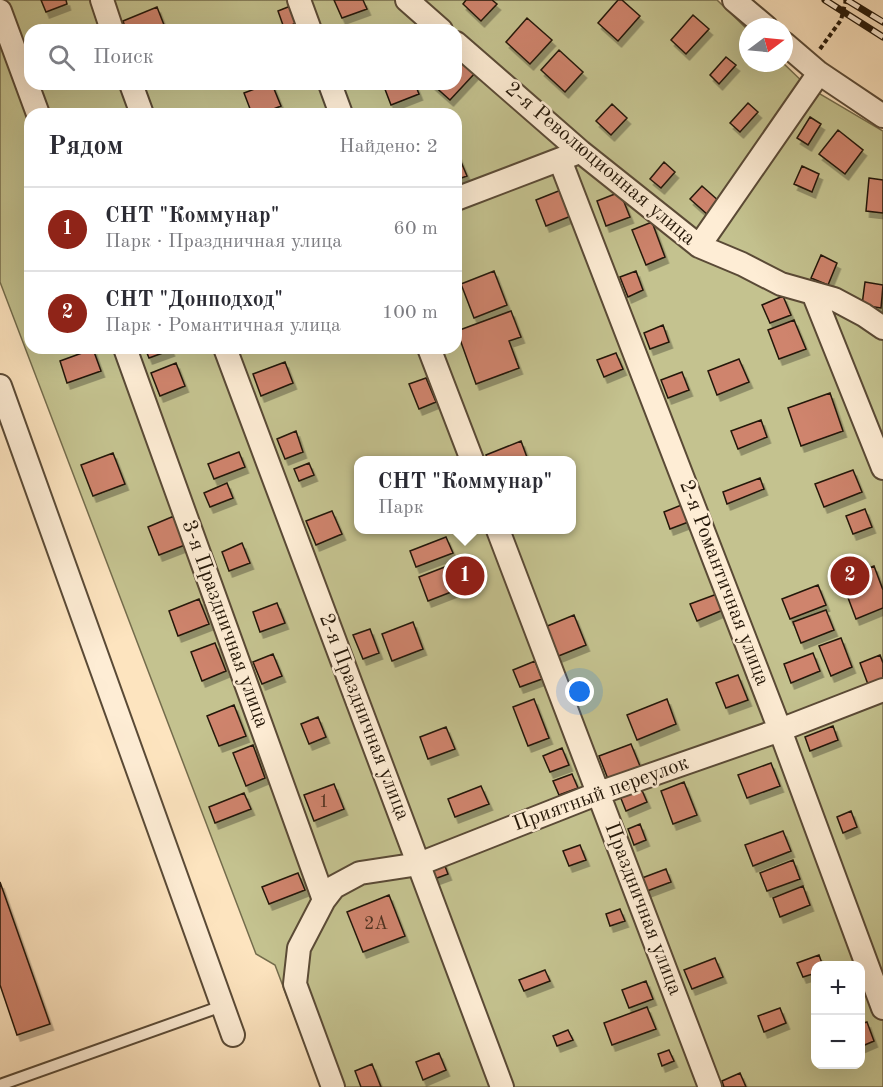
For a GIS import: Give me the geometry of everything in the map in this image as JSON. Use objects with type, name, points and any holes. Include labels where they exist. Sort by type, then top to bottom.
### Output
[{"type":"street","points":[[102,0],[110,24]]},
{"type":"street","points":[[299,0],[308,24]]},
{"type":"street","points":[[406,0],[434,24]]},
{"type":"street","points":[[734,0],[755,18]]},
{"type":"street","points":[[0,11],[24,76]]},
{"type":"street","name":"2-я Революционная улица","points":[[462,48],[581,152],[699,246],[781,284],[834,299],[883,328]]},
{"type":"street","points":[[793,48],[818,63],[883,116]]},
{"type":"street","points":[[699,246],[818,63]]},
{"type":"street","points":[[29,90],[36,108]]},
{"type":"street","points":[[133,90],[140,108]]},
{"type":"street","points":[[332,90],[339,108]]},
{"type":"street","points":[[462,197],[581,152]]},
{"type":"street","name":"2-я Романтичная улица","points":[[560,159],[780,730],[883,1008]]},
{"type":"street","points":[[813,293],[883,468]]},
{"type":"street","name":"3-я Праздничная улица","points":[[127,354],[324,900]]},
{"type":"street","name":"2-я Праздничная улица","points":[[227,354],[502,1087]]},
{"type":"street","points":[[431,354],[470,456]]},
{"type":"street","points":[[0,386],[233,1035]]},
{"type":"street","name":"Праздничная улица","points":[[500,534],[710,1087]]},
{"type":"street","name":"Приятный переулок","points":[[324,900],[334,887],[360,873],[419,864],[599,793],[780,730],[883,690]]},
{"type":"street","points":[[324,900],[299,948],[295,984],[333,1087]]},
{"type":"lane","points":[[0,1085],[222,1006]]},
{"type":"path","points":[[818,63],[841,20],[846,0]]},
{"type":"shaded area","points":[[0,0],[717,0],[739,21],[739,72],[792,72],[808,87],[883,131],[883,1087],[321,1087],[275,965],[256,954],[27,354],[462,354],[462,108],[24,108],[24,345],[0,282]]},
{"type":"building","points":[[41,0],[66,0],[67,4],[46,12]]},
{"type":"building","points":[[334,0],[363,0],[367,9],[342,18]]},
{"type":"building","points":[[466,0],[492,0],[497,4],[481,21],[463,4]]},
{"type":"building","points":[[618,0],[622,0],[640,16],[618,41],[598,23]]},
{"type":"building","points":[[293,5],[299,22],[283,24],[278,11]]},
{"type":"building","points":[[157,7],[164,24],[124,24],[123,21]]},
{"type":"building","points":[[693,15],[709,29],[686,54],[671,40]]},
{"type":"building","points":[[527,18],[552,40],[530,64],[506,42]]},
{"type":"building","points":[[559,50],[583,72],[565,92],[541,70]]},
{"type":"building","points":[[726,57],[736,65],[719,84],[710,75]]},
{"type":"building","points":[[462,61],[475,73],[462,87]]},
{"type":"building","points":[[252,90],[274,90],[281,106],[250,108],[244,93]]},
{"type":"building","points":[[385,90],[417,90],[419,94],[391,105]]},
{"type":"building","points":[[439,90],[459,90],[450,100]]},
{"type":"building","points":[[748,103],[758,112],[740,132],[730,123]]},
{"type":"building","points":[[612,104],[627,118],[611,135],[596,121]]},
{"type":"building","points":[[810,117],[821,124],[808,145],[797,138]]},
{"type":"building","points":[[838,130],[863,150],[845,174],[819,154]]},
{"type":"building","points":[[664,162],[675,172],[661,188],[650,179]]},
{"type":"building","points":[[462,164],[467,176],[462,178]]},
{"type":"building","points":[[802,166],[819,174],[812,192],[794,184]]},
{"type":"building","points":[[869,178],[883,180],[883,213],[866,211]]},
{"type":"building","points":[[702,186],[720,202],[708,215],[690,199]]},
{"type":"building","points":[[561,190],[571,216],[546,226],[536,200]]},
{"type":"building","points":[[620,192],[630,217],[606,226],[597,201]]},
{"type":"building","points":[[652,222],[665,257],[646,265],[632,230]]},
{"type":"building","points":[[821,255],[837,263],[828,285],[811,278]]},
{"type":"building","points":[[494,271],[507,305],[474,318],[462,284]]},
{"type":"building","points":[[636,271],[643,290],[628,297],[620,277]]},
{"type":"building","points":[[865,282],[883,285],[881,308],[862,305]]},
{"type":"building","points":[[783,296],[791,315],[770,323],[762,305]]},
{"type":"building","points":[[511,311],[521,337],[509,341],[519,368],[476,384],[462,345],[462,329]]},
{"type":"building","points":[[794,320],[806,349],[779,359],[768,330]]},
{"type":"building","points":[[663,325],[669,342],[650,349],[644,333]]},
{"type":"building","points":[[616,353],[623,369],[604,377],[597,360]]},
{"type":"building","points":[[79,354],[95,354],[101,371],[67,383],[60,361]]},
{"type":"building","points":[[147,354],[160,354],[149,358]]},
{"type":"building","points":[[739,359],[749,382],[717,395],[708,371]]},
{"type":"building","points":[[285,362],[293,383],[261,396],[253,374]]},
{"type":"building","points":[[176,363],[185,386],[160,396],[151,373]]},
{"type":"building","points":[[682,372],[689,390],[668,398],[661,380]]},
{"type":"building","points":[[426,378],[436,402],[419,409],[409,384]]},
{"type":"building","points":[[830,393],[843,431],[801,446],[788,408]]},
{"type":"building","points":[[761,420],[767,437],[738,449],[731,431]]},
{"type":"building","points":[[296,431],[303,452],[285,459],[277,439]]},
{"type":"building","points":[[521,441],[527,456],[486,456]]},
{"type":"building","points":[[239,452],[245,467],[214,479],[208,464]]},
{"type":"building","points":[[113,453],[125,484],[93,496],[81,465]]},
{"type":"building","points":[[309,463],[314,475],[299,481],[294,469]]},
{"type":"building","points":[[853,470],[862,492],[824,507],[815,484]]},
{"type":"building","points":[[760,478],[764,489],[727,504],[723,492]]},
{"type":"building","points":[[227,483],[233,498],[210,507],[204,493]]},
{"type":"building","points":[[684,504],[691,521],[670,529],[664,512]]},
{"type":"building","points":[[865,509],[872,527],[853,534],[846,516]]},
{"type":"building","points":[[332,511],[342,534],[316,545],[306,521]]},
{"type":"building","points":[[174,516],[185,545],[159,555],[148,527]]},
{"type":"building","points":[[446,537],[453,553],[416,567],[410,551]]},
{"type":"building","points":[[242,543],[250,563],[229,571],[222,552]]},
{"type":"building","points":[[455,563],[464,587],[428,601],[419,577]]},
{"type":"building","points":[[874,566],[883,590],[883,608],[856,619],[841,579]]},
{"type":"building","points":[[818,585],[826,605],[790,619],[782,599]]},
{"type":"building","points":[[717,594],[723,610],[697,621],[690,604]]},
{"type":"building","points":[[199,599],[209,624],[178,636],[169,611]]},
{"type":"building","points":[[277,603],[285,623],[260,632],[253,612]]},
{"type":"building","points":[[826,610],[834,630],[801,643],[793,622]]},
{"type":"building","points":[[574,615],[586,645],[556,657],[545,627]]},
{"type":"building","points":[[413,622],[423,649],[392,661],[382,634]]},
{"type":"building","points":[[370,629],[379,653],[363,659],[353,635]]},
{"type":"building","points":[[841,638],[852,667],[831,676],[819,646]]},
{"type":"building","points":[[215,643],[226,671],[202,681],[191,652]]},
{"type":"building","points":[[813,653],[820,671],[791,683],[784,664]]},
{"type":"building","points":[[273,654],[282,676],[262,684],[253,662]]},
{"type":"building","points":[[880,655],[883,663],[883,682],[869,687],[860,663]]},
{"type":"building","points":[[535,661],[542,679],[520,687],[513,670]]},
{"type":"building","points":[[738,675],[748,700],[726,708],[716,683]]},
{"type":"building","points":[[534,699],[549,738],[528,746],[513,707]]},
{"type":"building","points":[[667,699],[676,724],[637,740],[627,715]]},
{"type":"building","points":[[234,705],[246,736],[219,746],[207,716]]},
{"type":"building","points":[[318,717],[326,737],[309,744],[301,724]]},
{"type":"building","points":[[833,726],[838,740],[810,751],[805,737]]},
{"type":"building","points":[[446,727],[455,749],[428,759],[420,737]]},
{"type":"building","points":[[631,744],[640,766],[608,779],[599,756]]},
{"type":"building","points":[[253,745],[265,778],[246,786],[233,753]]},
{"type":"building","points":[[562,748],[569,765],[550,772],[543,756]]},
{"type":"building","points":[[771,763],[780,786],[747,798],[738,775]]},
{"type":"building","points":[[572,774],[578,788],[559,795],[553,781]]},
{"type":"building","points":[[684,782],[697,815],[673,824],[661,791]]},
{"type":"building","points":[[334,784],[344,809],[314,821],[304,795]]},
{"type":"building","points":[[481,786],[489,804],[455,817],[448,799]]},
{"type":"building","points":[[641,788],[647,802],[626,811],[620,796]]},
{"type":"building","points":[[244,793],[251,809],[215,823],[209,807]]},
{"type":"building","points":[[851,811],[857,827],[843,833],[837,817]]},
{"type":"building","points":[[640,824],[646,840],[634,845],[628,829]]},
{"type":"building","points":[[783,831],[791,851],[753,866],[745,845]]},
{"type":"building","points":[[580,845],[586,860],[569,866],[563,851]]},
{"type":"building","points":[[793,860],[800,879],[767,891],[760,873]]},
{"type":"building","points":[[443,861],[448,874],[429,881],[424,868]]},
{"type":"building","points":[[666,869],[671,882],[647,891],[642,878]]},
{"type":"building","points":[[298,873],[305,890],[269,904],[262,887]]},
{"type":"building","points":[[0,882],[50,1024],[17,1035],[0,985]]},
{"type":"building","points":[[803,886],[810,905],[780,917],[773,898]]},
{"type":"building","points":[[389,895],[405,936],[363,952],[347,912]]},
{"type":"building","points":[[620,909],[625,921],[610,926],[606,914]]},
{"type":"building","points":[[819,955],[821,961],[811,961],[811,975],[803,977],[797,963]]},
{"type":"building","points":[[715,958],[723,977],[692,989],[684,970]]},
{"type":"building","points":[[545,970],[550,981],[524,991],[519,980]]},
{"type":"building","points":[[646,981],[653,999],[629,1008],[622,990]]},
{"type":"building","points":[[647,1007],[656,1029],[612,1045],[604,1023]]},
{"type":"building","points":[[780,1008],[786,1023],[764,1032],[758,1016]]},
{"type":"building","points":[[867,1022],[874,1041],[865,1045],[865,1023]]},
{"type":"building","points":[[568,1030],[573,1040],[557,1046],[553,1036]]},
{"type":"building","points":[[669,1050],[674,1061],[662,1066],[658,1054]]},
{"type":"building","points":[[439,1053],[446,1070],[423,1080],[416,1062]]},
{"type":"building","points":[[372,1064],[381,1087],[361,1087],[355,1071]]},
{"type":"building","points":[[740,1073],[746,1087],[724,1087],[722,1081]]},
{"type":"railway","points":[[825,0],[883,37]]},
{"type":"railway","points":[[847,0],[883,22]]},
{"type":"place","name":"СНТ \"Коммунар\"","points":[[465,576]]},
{"type":"place","name":"СНТ \"Донподход\"","points":[[850,576]]}]
